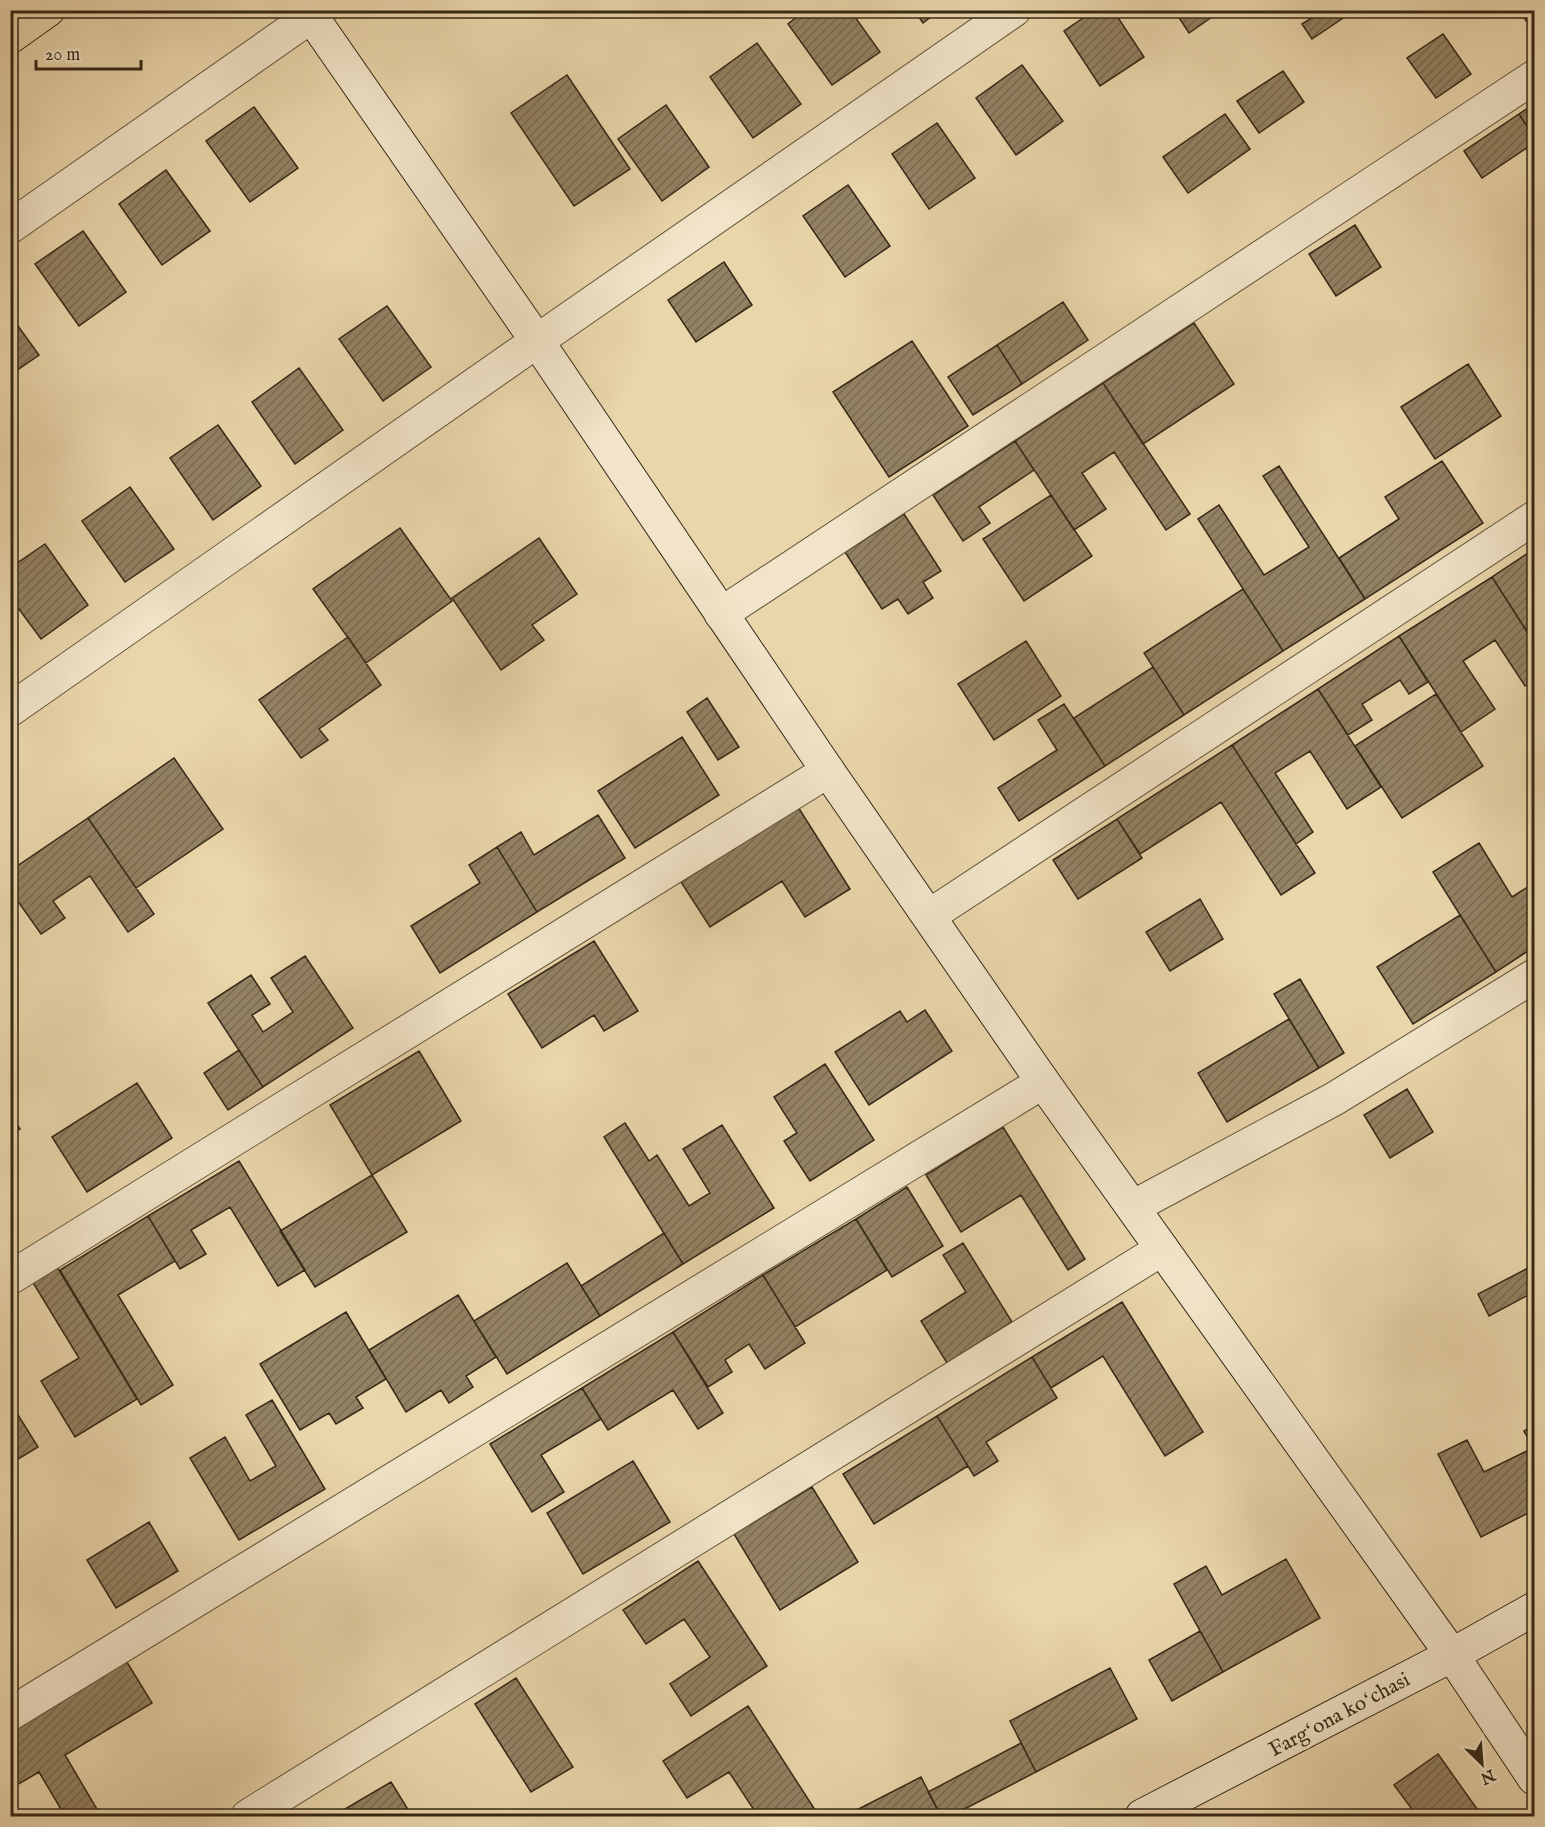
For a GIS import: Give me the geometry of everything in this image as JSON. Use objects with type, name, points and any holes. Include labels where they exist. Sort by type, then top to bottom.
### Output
[{"type":"main road","points":[[10,36],[48,10]]},
{"type":"street","points":[[10,710],[1014,10]]},
{"type":"street","points":[[10,227],[313,12],[828,771],[1043,1082],[1452,1655],[1534,1778]]},
{"type":"street","points":[[721,614],[1534,77]]},
{"type":"street","points":[[929,916],[1534,518]]},
{"type":"street","points":[[10,1278],[828,771]]},
{"type":"street","points":[[1132,1207],[1334,1100],[1534,976]]},
{"type":"street","points":[[10,1714],[1043,1082]]},
{"type":"street","points":[[248,1816],[1162,1249]]},
{"type":"street","name":"Fargʻona koʻchasi","points":[[1142,1816],[1452,1655],[1534,1609]]},
{"type":"building","points":[[806,10],[850,10],[880,52],[832,85],[788,24]]},
{"type":"building","points":[[914,10],[940,10],[923,23]]},
{"type":"building","points":[[1095,10],[1113,10],[1144,57],[1100,86],[1064,31]]},
{"type":"building","points":[[1174,10],[1222,10],[1189,33]]},
{"type":"building","points":[[1324,10],[1355,10],[1312,39],[1302,24]]},
{"type":"building","points":[[1519,10],[1534,10],[1534,33]]},
{"type":"building","points":[[1443,34],[1471,74],[1436,98],[1407,58]]},
{"type":"building","points":[[757,43],[801,104],[753,138],[710,77]]},
{"type":"building","points":[[1022,65],[1063,121],[1016,155],[976,98]]},
{"type":"building","points":[[1283,71],[1304,102],[1259,133],[1237,101]]},
{"type":"building","points":[[567,75],[630,169],[574,206],[511,113]]},
{"type":"building","points":[[1534,104],[1534,137],[1519,114]]},
{"type":"building","points":[[666,105],[709,167],[662,201],[618,139]]},
{"type":"building","points":[[254,107],[298,168],[250,202],[206,141]]},
{"type":"building","points":[[1225,114],[1250,149],[1188,193],[1163,157]]},
{"type":"building","points":[[1519,114],[1534,137],[1534,143],[1482,178],[1464,151]]},
{"type":"building","points":[[937,123],[975,178],[929,209],[892,154]]},
{"type":"building","points":[[166,170],[210,231],[162,265],[119,204]]},
{"type":"building","points":[[848,185],[890,246],[845,277],[803,216]]},
{"type":"building","points":[[1355,225],[1381,267],[1336,296],[1309,254]]},
{"type":"building","points":[[83,231],[126,292],[79,326],[35,264]]},
{"type":"building","points":[[724,262],[752,305],[696,342],[668,300]]},
{"type":"building","points":[[1063,302],[1088,340],[1022,384],[997,345]]},
{"type":"building","points":[[387,306],[431,367],[383,401],[339,339]]},
{"type":"building","points":[[10,315],[39,355],[10,375]]},
{"type":"building","points":[[1194,323],[1234,384],[1143,444],[1103,383]]},
{"type":"building","points":[[912,341],[968,426],[889,477],[833,392]]},
{"type":"building","points":[[997,345],[1022,384],[973,415],[948,377]]},
{"type":"building","points":[[1468,364],[1501,416],[1435,459],[1401,407]]},
{"type":"building","points":[[299,368],[343,430],[295,464],[252,402]]},
{"type":"building","points":[[1103,383],[1190,514],[1166,530],[1114,452],[1082,473],[1106,509],[1074,530],[1015,441]]},
{"type":"building","points":[[218,425],[261,486],[213,520],[170,458]]},
{"type":"building","points":[[1015,441],[1034,470],[979,507],[990,523],[963,541],[933,495]]},
{"type":"building","points":[[1442,461],[1483,523],[1365,599],[1339,558],[1399,519],[1385,497]]},
{"type":"building","points":[[1279,466],[1365,599],[1283,651],[1198,519],[1219,505],[1264,575],[1309,547],[1263,476]]},
{"type":"building","points":[[130,487],[174,549],[125,582],[82,521]]},
{"type":"building","points":[[1051,495],[1092,556],[1024,601],[983,539]]},
{"type":"building","points":[[904,514],[941,571],[923,582],[933,598],[908,614],[898,599],[882,609],[845,552]]},
{"type":"building","points":[[400,528],[452,601],[366,663],[313,589]]},
{"type":"building","points":[[539,538],[577,594],[532,625],[544,640],[501,670],[452,598]]},
{"type":"building","points":[[45,544],[88,605],[41,639],[10,597],[10,568]]},
{"type":"building","points":[[1534,549],[1534,633],[1530,636],[1492,577]]},
{"type":"building","points":[[1492,577],[1534,643],[1534,679],[1525,686],[1495,640],[1463,661],[1495,709],[1461,732],[1399,636]]},
{"type":"building","points":[[1243,589],[1283,651],[1184,715],[1144,653]]},
{"type":"building","points":[[1399,636],[1428,682],[1409,694],[1400,680],[1362,704],[1372,720],[1348,735],[1318,689]]},
{"type":"building","points":[[348,637],[381,685],[319,729],[328,740],[301,758],[259,700]]},
{"type":"building","points":[[1026,641],[1061,696],[994,740],[958,684]]},
{"type":"building","points":[[1153,667],[1184,715],[1105,766],[1074,718]]},
{"type":"building","points":[[1318,689],[1381,787],[1347,809],[1310,751],[1275,773],[1313,832],[1296,844],[1232,745]]},
{"type":"building","points":[[1436,694],[1483,766],[1402,818],[1355,746]]},
{"type":"building","points":[[707,698],[739,747],[718,760],[687,712]]},
{"type":"building","points":[[1064,704],[1105,766],[1019,821],[998,788],[1057,750],[1038,720]]},
{"type":"building","points":[[682,737],[719,795],[635,848],[598,791]]},
{"type":"building","points":[[1232,745],[1315,873],[1281,895],[1221,802],[1140,854],[1117,819]]},
{"type":"building","points":[[174,758],[223,829],[136,888],[88,818]]},
{"type":"building","points":[[798,807],[850,889],[805,917],[782,881],[710,927],[681,882]]},
{"type":"building","points":[[598,815],[625,858],[537,912],[497,847],[521,832],[534,855]]},
{"type":"building","points":[[88,818],[154,914],[128,932],[90,876],[53,901],[65,918],[41,934],[10,890],[10,871]]},
{"type":"building","points":[[1117,819],[1142,858],[1078,899],[1053,860]]},
{"type":"building","points":[[1479,843],[1512,897],[1534,883],[1534,947],[1496,972],[1433,872]]},
{"type":"building","points":[[497,847],[537,912],[440,973],[411,926],[480,883],[469,865]]},
{"type":"building","points":[[1200,899],[1223,939],[1170,971],[1146,932]]},
{"type":"building","points":[[1460,915],[1496,972],[1413,1024],[1377,967]]},
{"type":"building","points":[[594,941],[638,1011],[604,1031],[594,1015],[542,1048],[508,994]]},
{"type":"building","points":[[305,956],[353,1028],[263,1087],[208,1003],[251,975],[270,1004],[252,1015],[263,1032],[293,1012],[271,978]]},
{"type":"building","points":[[1300,979],[1344,1053],[1319,1068],[1274,994]]},
{"type":"building","points":[[925,1010],[952,1051],[869,1105],[835,1052],[900,1011],[907,1022]]},
{"type":"building","points":[[1289,1019],[1319,1068],[1227,1122],[1198,1073]]},
{"type":"building","points":[[239,1050],[263,1087],[228,1110],[204,1073]]},
{"type":"building","points":[[419,1051],[461,1121],[372,1175],[330,1105]]},
{"type":"building","points":[[825,1064],[874,1140],[810,1181],[784,1141],[797,1133],[774,1097]]},
{"type":"building","points":[[137,1083],[172,1138],[87,1192],[52,1137]]},
{"type":"building","points":[[1407,1089],[1433,1132],[1390,1158],[1364,1115]]},
{"type":"building","points":[[10,1114],[20,1129],[10,1135]]},
{"type":"building","points":[[625,1123],[649,1161],[657,1155],[689,1206],[710,1193],[683,1149],[722,1125],[774,1208],[683,1264],[604,1137]]},
{"type":"building","points":[[1003,1127],[1085,1259],[1068,1270],[1021,1195],[961,1232],[926,1175]]},
{"type":"building","points":[[239,1161],[305,1270],[278,1286],[230,1207],[191,1230],[206,1254],[180,1269],[148,1216]]},
{"type":"building","points":[[372,1175],[407,1232],[315,1287],[280,1231]]},
{"type":"building","points":[[907,1187],[943,1246],[892,1277],[856,1219]]},
{"type":"building","points":[[148,1216],[175,1261],[118,1295],[173,1385],[141,1405],[60,1270]]},
{"type":"building","points":[[856,1219],[887,1270],[795,1327],[763,1275]]},
{"type":"building","points":[[664,1233],[683,1264],[600,1316],[581,1286]]},
{"type":"building","points":[[963,1243],[1012,1322],[947,1363],[921,1321],[966,1292],[943,1255]]},
{"type":"building","points":[[567,1263],[600,1316],[507,1374],[474,1321]]},
{"type":"building","points":[[1534,1265],[1534,1292],[1489,1316],[1478,1294]]},
{"type":"building","points":[[57,1267],[137,1399],[75,1437],[41,1381],[79,1358],[32,1281]]},
{"type":"building","points":[[763,1275],[805,1343],[765,1369],[749,1344],[725,1360],[732,1372],[708,1387],[673,1332]]},
{"type":"building","points":[[458,1295],[496,1357],[466,1376],[473,1387],[449,1403],[441,1390],[406,1412],[369,1350]]},
{"type":"building","points":[[1122,1302],[1203,1432],[1165,1456],[1103,1356],[1051,1388],[1032,1357]]},
{"type":"building","points":[[346,1312],[386,1379],[356,1397],[363,1408],[336,1424],[329,1413],[300,1430],[260,1364]]},
{"type":"building","points":[[673,1332],[723,1413],[698,1429],[673,1390],[608,1430],[582,1388]]},
{"type":"building","points":[[1032,1357],[1057,1398],[986,1442],[998,1461],[974,1476],[937,1416]]},
{"type":"building","points":[[582,1388],[601,1419],[541,1455],[564,1492],[532,1512],[490,1444]]},
{"type":"building","points":[[272,1400],[325,1489],[239,1540],[190,1458],[225,1437],[250,1481],[276,1466],[246,1415]]},
{"type":"building","points":[[10,1402],[38,1447],[10,1464]]},
{"type":"building","points":[[937,1416],[968,1466],[874,1524],[843,1474]]},
{"type":"building","points":[[1534,1425],[1534,1510],[1481,1537],[1438,1454],[1467,1440],[1484,1472],[1533,1448],[1524,1431]]},
{"type":"building","points":[[633,1461],[670,1522],[583,1574],[547,1513]]},
{"type":"building","points":[[812,1487],[858,1562],[780,1610],[734,1534]]},
{"type":"building","points":[[149,1522],[178,1571],[116,1608],[87,1560]]},
{"type":"building","points":[[1286,1559],[1320,1618],[1223,1672],[1174,1584],[1206,1566],[1222,1595]]},
{"type":"building","points":[[698,1561],[767,1666],[691,1716],[670,1684],[710,1657],[684,1619],[646,1644],[623,1610]]},
{"type":"building","points":[[1200,1631],[1223,1672],[1172,1701],[1149,1660]]},
{"type":"building","points":[[125,1659],[152,1703],[65,1755],[101,1816],[65,1816],[39,1772],[10,1789],[10,1727]]},
{"type":"building","points":[[1110,1668],[1137,1719],[1036,1772],[1010,1721]]},
{"type":"building","points":[[516,1678],[573,1767],[531,1792],[475,1704]]},
{"type":"building","points":[[748,1706],[819,1816],[758,1816],[729,1772],[687,1798],[663,1761]]},
{"type":"building","points":[[1021,1743],[1036,1772],[951,1816],[941,1816],[928,1792]]},
{"type":"building","points":[[1438,1754],[1482,1816],[1417,1816],[1394,1785]]},
{"type":"building","points":[[921,1777],[941,1816],[845,1816]]},
{"type":"building","points":[[391,1782],[412,1816],[333,1816]]}]
